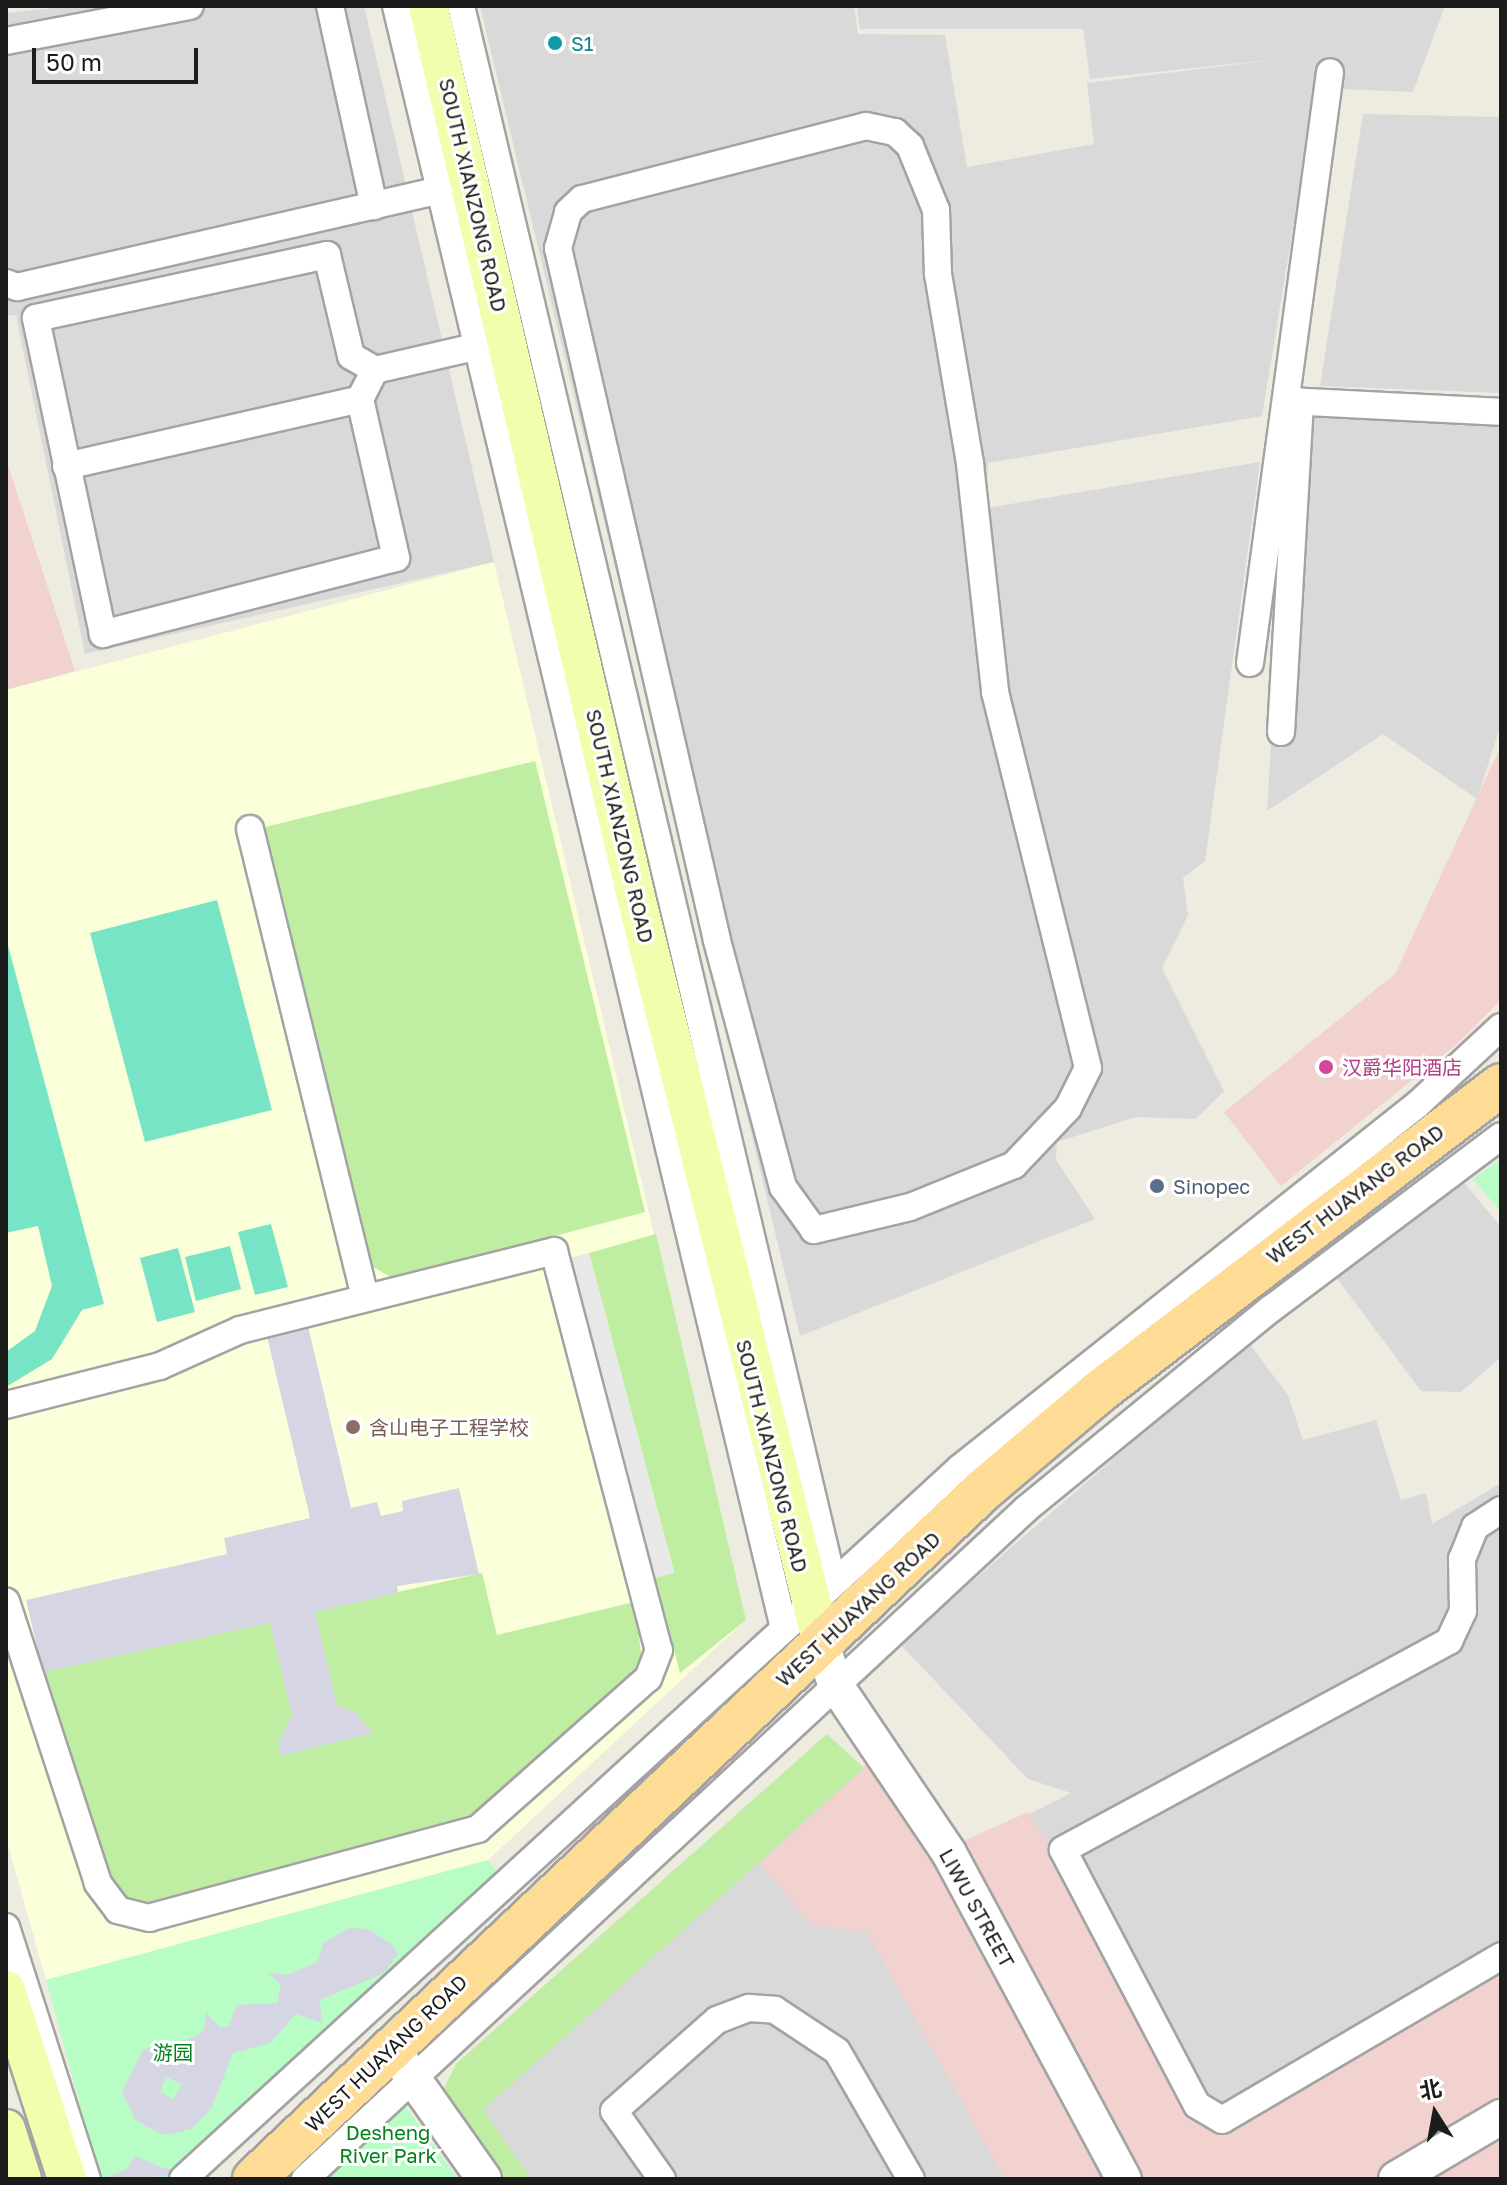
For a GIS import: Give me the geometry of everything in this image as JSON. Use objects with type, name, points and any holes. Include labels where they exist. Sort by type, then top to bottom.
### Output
[{"type":"main road","name":"SOUTH XIANZONG ROAD","points":[[428,6],[456,187],[493,343],[630,795],[812,1615]]},
{"type":"main road","name":"WEST HUAYANG ROAD","points":[[254,2179],[402,2062],[812,1615],[1501,1085]]},
{"type":"main road","points":[[6,1990],[67,2179]]},
{"type":"main road","points":[[6,2129],[22,2179]]},
{"type":"street","points":[[6,41],[190,6]]},
{"type":"street","points":[[330,6],[374,206]]},
{"type":"street","points":[[6,283],[17,287],[456,187],[396,6]]},
{"type":"street","points":[[461,6],[630,795],[679,782]]},
{"type":"street","points":[[1250,663],[1291,401],[1330,72]]},
{"type":"street","points":[[883,127],[922,163],[936,210],[938,274],[970,464],[995,692],[1086,1078],[1068,1108],[1014,1165],[910,1207],[814,1230],[783,1187],[703,883],[600,452],[558,248],[560,229],[582,199],[641,181],[883,127]]},
{"type":"street","points":[[375,370],[360,399],[396,558],[103,634],[36,318],[327,255],[351,356],[375,370],[493,343],[812,1615]]},
{"type":"street","points":[[66,466],[360,399]]},
{"type":"street","points":[[1291,401],[1501,412]]},
{"type":"street","points":[[1281,732],[1291,401]]},
{"type":"street","points":[[250,829],[365,1297]]},
{"type":"street","points":[[654,896],[703,883]]},
{"type":"street","points":[[183,2179],[812,1615],[972,1458],[1418,1104],[1501,1027]]},
{"type":"street","points":[[305,2179],[402,2062],[835,1684],[1136,1415],[1501,1136]]},
{"type":"street","points":[[6,1405],[160,1366],[240,1330],[554,1251],[659,1650],[648,1678],[501,1813],[469,1833],[149,1918],[118,1910],[98,1883],[13,1651],[6,1602]]},
{"type":"street","points":[[1501,1510],[1475,1527],[1462,1559],[1463,1611],[1449,1641],[1063,1850],[1197,2105],[1222,2120],[1501,1956]]},
{"type":"street","name":"LIWU STREET","points":[[812,1615],[835,1684],[949,1853],[1124,2179]]},
{"type":"street","points":[[6,1927],[87,2179]]},
{"type":"street","points":[[662,2179],[614,2111],[717,2020],[749,2008],[775,2010],[837,2051],[911,2179]]},
{"type":"street","points":[[402,2062],[484,2179]]},
{"type":"street","points":[[1396,2179],[1501,2117]]},
{"type":"shaded area","points":[[72,6],[364,6],[494,562],[85,654],[16,315],[6,316],[6,13]]},
{"type":"shaded area","points":[[480,6],[854,6],[858,34],[945,35],[967,167],[1094,144],[1087,83],[1280,59],[1090,79],[1083,29],[860,29],[857,6],[1445,6],[1413,92],[1316,88],[1262,416],[988,463],[986,508],[1260,462],[1205,861],[1183,878],[1188,915],[1162,968],[1224,1091],[1196,1119],[1136,1117],[1057,1142],[1056,1160],[1095,1219],[800,1336]]},
{"type":"shaded area","points":[[1363,114],[1501,117],[1501,393],[1320,386]]},
{"type":"shaded area","points":[[1291,411],[1501,425],[1501,724],[1477,799],[1383,734],[1267,811]]},
{"type":"shaded area","points":[[6,459],[75,671],[6,690]]},
{"type":"shaded area","name":"含山电子工程学校","points":[[494,562],[746,1620],[488,1860],[46,1980],[6,1838],[6,690]]},
{"type":"shaded area","points":[[1501,746],[1501,1000],[1458,1043],[1281,1186],[1224,1112],[1395,974]]},
{"type":"shaded area","points":[[1461,1179],[1501,1227],[1501,1357],[1461,1392],[1421,1391],[1336,1277]]},
{"type":"shaded area","points":[[589,1253],[674,1573],[655,1578],[570,1258]]},
{"type":"shaded area","points":[[307,1322],[351,1508],[377,1502],[381,1516],[403,1511],[402,1501],[459,1488],[479,1574],[397,1586],[398,1593],[315,1612],[337,1705],[355,1712],[373,1733],[280,1756],[279,1741],[292,1715],[270,1623],[43,1672],[26,1600],[227,1554],[224,1538],[310,1518],[266,1332]]},
{"type":"shaded area","points":[[1248,1342],[1288,1395],[1303,1440],[1376,1420],[1401,1500],[1426,1493],[1432,1524],[1501,1483],[1501,2094],[1139,2179],[955,1851],[1071,1793],[1028,1779],[900,1644]]},
{"type":"shaded area","points":[[869,1762],[928,1857],[1028,1812],[1203,2101],[1236,2108],[1501,1951],[1501,2179],[1005,2179],[867,1932],[812,1925],[760,1864]]},
{"type":"shaded area","points":[[864,1768],[1097,2179],[529,2179],[480,2110]]},
{"type":"shaded area","points":[[349,1928],[368,1929],[391,1944],[398,1954],[384,1973],[320,2000],[322,2023],[296,2014],[270,2043],[233,2053],[212,2107],[192,2129],[163,2135],[135,2120],[122,2091],[143,2050],[195,2037],[204,2030],[206,2012],[220,2028],[229,2026],[237,2005],[277,2003],[281,1985],[268,1972],[287,1975],[318,1962],[323,1943]],"holes":[[[166,2077],[182,2084],[173,2099],[160,2092]]]},
{"type":"shaded area","points":[[135,2156],[161,2167],[195,2175],[100,2179],[126,2170]]},
{"type":"green space","points":[[535,761],[645,1212],[394,1279],[370,1265],[265,827]]},
{"type":"green space","points":[[217,900],[272,1110],[145,1142],[90,933]]},
{"type":"green space","points":[[6,938],[104,1304],[82,1310],[52,1359],[6,1387],[6,1352],[35,1331],[52,1286],[38,1226],[6,1233]]},
{"type":"green space","points":[[1501,1159],[1501,1212],[1473,1179]]},
{"type":"green space","points":[[271,1224],[288,1287],[255,1295],[238,1232]]},
{"type":"green space","points":[[656,1234],[746,1620],[680,1673],[655,1578],[674,1572],[589,1253]]},
{"type":"green space","points":[[230,1246],[241,1289],[196,1301],[185,1257]]},
{"type":"green space","points":[[178,1248],[195,1312],[157,1322],[140,1258]]},
{"type":"green space","points":[[482,1573],[497,1635],[634,1602],[643,1666],[470,1824],[134,1909],[108,1882],[43,1672]]},
{"type":"green space","points":[[827,1734],[864,1768],[483,2110],[531,2179],[497,2179],[440,2096],[456,2064]]},
{"type":"green space","name":"游园","points":[[488,1860],[500,1876],[191,2179],[100,2179],[46,1980]]},
{"type":"green space","name":"Desheng River Park","points":[[378,2102],[407,2108],[458,2179],[306,2179]]},
{"type":"place","name":"S1","points":[[555,43]]},
{"type":"place","name":"汉爵华阳酒店","points":[[1326,1067]]},
{"type":"place","name":"Sinopec","points":[[1157,1186]]},
{"type":"place","name":"含山电子工程学校","points":[[353,1427]]}]
